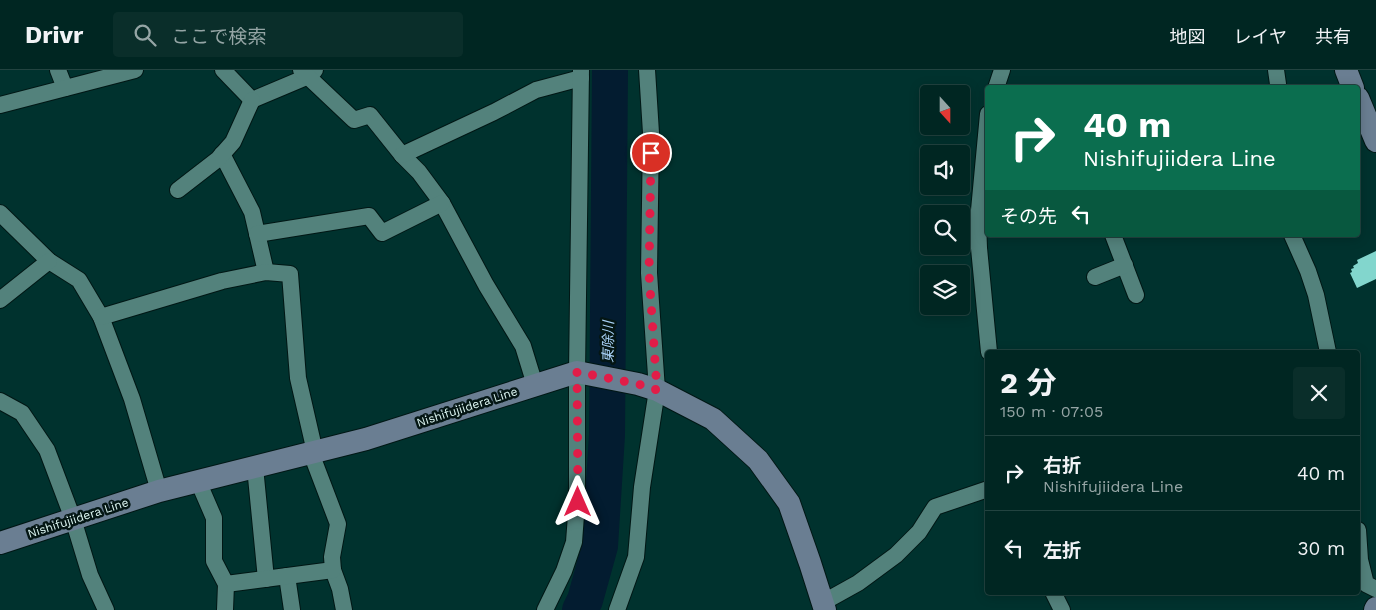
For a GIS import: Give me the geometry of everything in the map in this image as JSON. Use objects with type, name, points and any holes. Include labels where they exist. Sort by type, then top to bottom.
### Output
[{"type":"main road","points":[[1346,70],[1352,85]]},
{"type":"main road","points":[[1360,103],[1376,142]]},
{"type":"main road","name":"Nishifujiidera Line","points":[[0,543],[159,491],[366,439],[577,372],[648,387],[713,419],[758,460],[788,503],[824,607]]},
{"type":"street","points":[[58,70],[65,88]]},
{"type":"street","points":[[0,105],[135,70]]},
{"type":"street","points":[[223,70],[252,100]]},
{"type":"street","points":[[617,610],[636,557],[648,387],[651,133],[647,70]]},
{"type":"street","points":[[997,85],[1002,70]]},
{"type":"street","points":[[178,190],[218,159],[233,142],[252,100],[308,72],[354,120],[370,115],[402,155],[419,172],[442,203],[486,285],[523,346],[535,385]]},
{"type":"street","points":[[402,155],[536,90],[581,74],[577,372],[578,502],[574,542],[564,571],[545,610]]},
{"type":"street","points":[[985,146],[978,221],[989,350]]},
{"type":"street","points":[[222,154],[252,212],[266,272]]},
{"type":"street","points":[[257,234],[369,216],[382,233],[442,203]]},
{"type":"street","points":[[0,213],[49,261],[79,280],[100,317],[132,399],[159,491]]},
{"type":"street","points":[[1115,237],[1136,295]]},
{"type":"street","points":[[1293,237],[1316,295],[1328,350]]},
{"type":"street","points":[[0,300],[49,261]]},
{"type":"street","points":[[1095,277],[1125,265]]},
{"type":"street","points":[[100,317],[222,281],[266,272],[290,274],[298,378],[313,452],[338,524],[332,557],[333,570],[340,589],[344,610]]},
{"type":"street","points":[[0,401],[22,413],[47,450],[73,519],[90,575],[106,610]]},
{"type":"street","points":[[255,467],[266,579]]},
{"type":"street","points":[[198,481],[214,518],[214,561],[226,584],[225,610]]},
{"type":"street","points":[[824,607],[896,555],[919,532],[935,507],[985,489]]},
{"type":"street","points":[[1360,560],[1366,584],[1376,589]]},
{"type":"street","points":[[226,584],[333,570]]},
{"type":"street","points":[[287,576],[292,610]]},
{"type":"street","points":[[1054,595],[1062,610]]},
{"type":"building","points":[[1376,251],[1376,279],[1357,288],[1350,273],[1352,272],[1351,269],[1358,263],[1357,260]]},
{"type":"waterway","name":"東除川","points":[[580,610],[585,600],[600,546],[607,435],[610,70]]},
{"type":"route","points":[[578,502],[577,372],[638,384],[657,390],[649,273],[651,153]]}]
